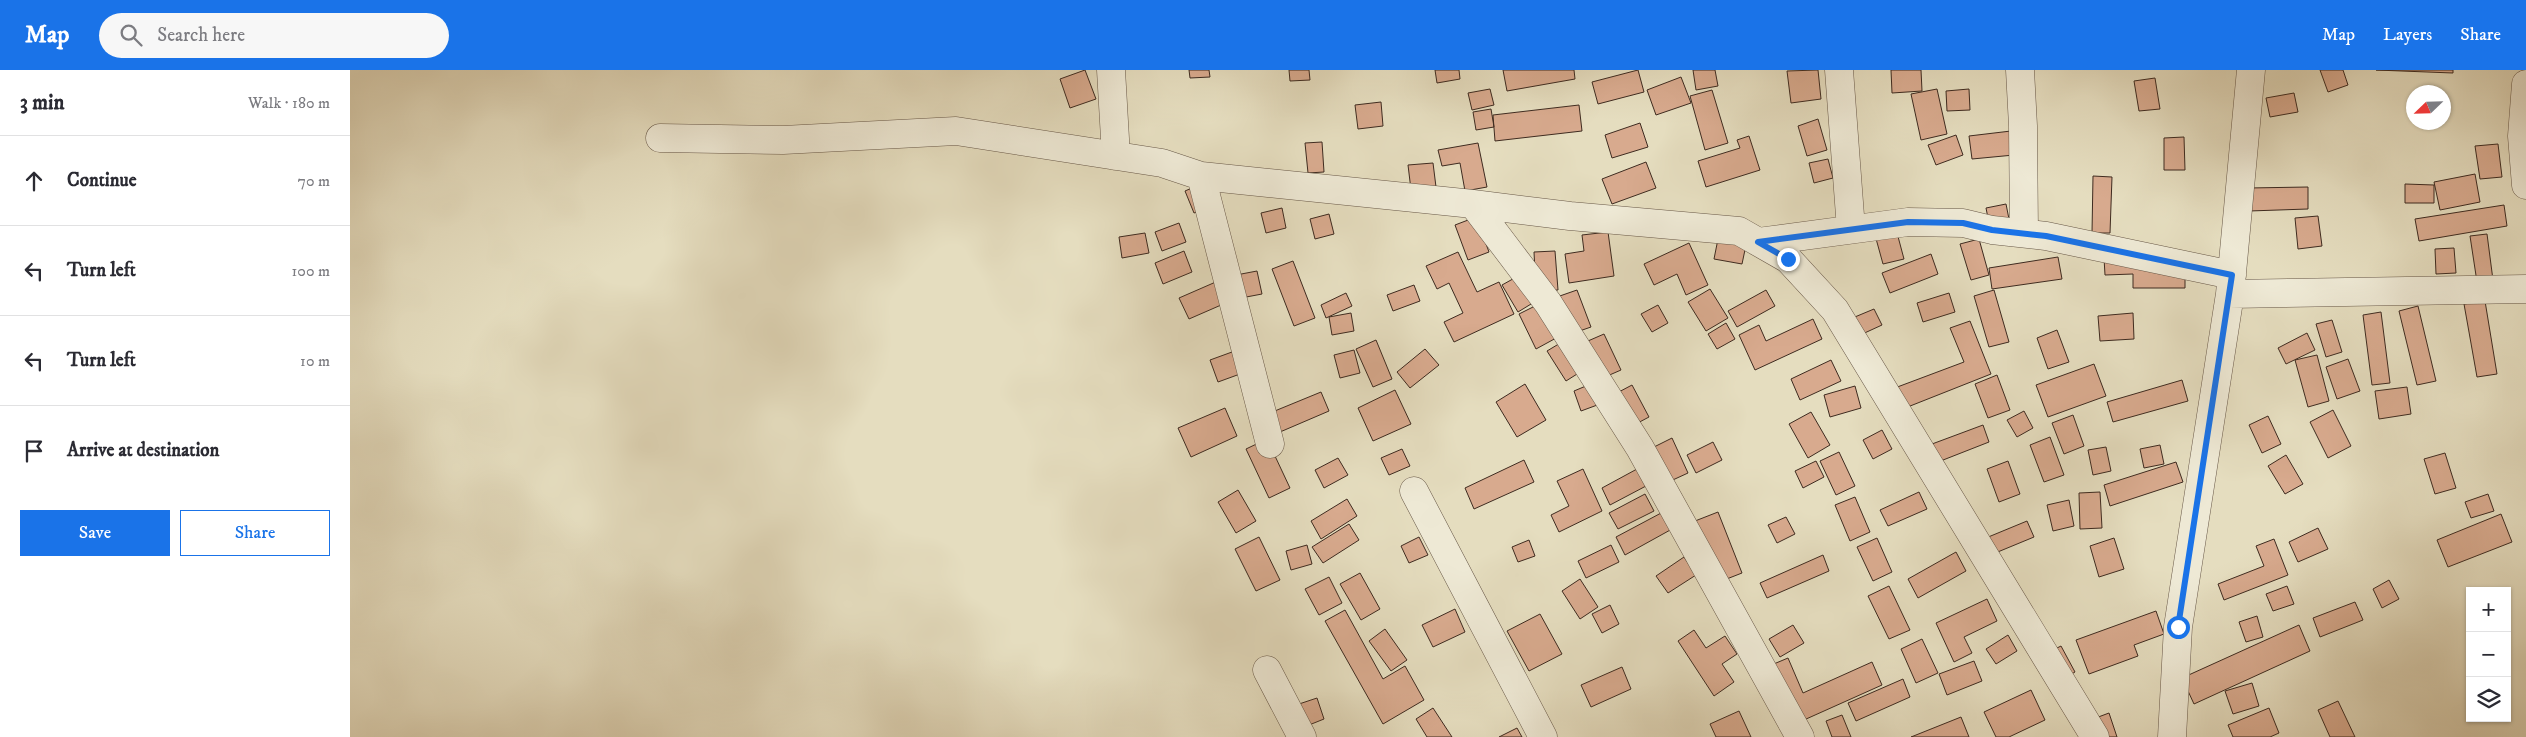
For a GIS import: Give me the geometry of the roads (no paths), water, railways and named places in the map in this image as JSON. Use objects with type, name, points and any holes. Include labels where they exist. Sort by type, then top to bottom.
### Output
[{"type":"street","points":[[1111,70],[1116,156]]},
{"type":"street","points":[[1839,70],[1851,230]]},
{"type":"street","points":[[2020,70],[2023,126],[2024,233]]},
{"type":"street","points":[[2172,737],[2178,627],[2231,284],[2251,70]]},
{"type":"street","points":[[2526,84],[2522,136],[2526,185]]},
{"type":"street","points":[[660,138],[783,140],[956,131],[1162,163],[1201,176],[1474,204],[1570,216],[1739,231],[1788,259],[1835,310],[2095,737]]},
{"type":"street","points":[[1201,176],[1270,444]]},
{"type":"street","points":[[1474,204],[1548,303],[1640,448],[1800,737]]},
{"type":"street","points":[[1758,242],[1908,222],[1963,223],[1992,230],[2024,233],[2231,284],[2526,290]]},
{"type":"street","points":[[1414,491],[1543,737]]},
{"type":"street","points":[[1267,670],[1302,737]]}]
